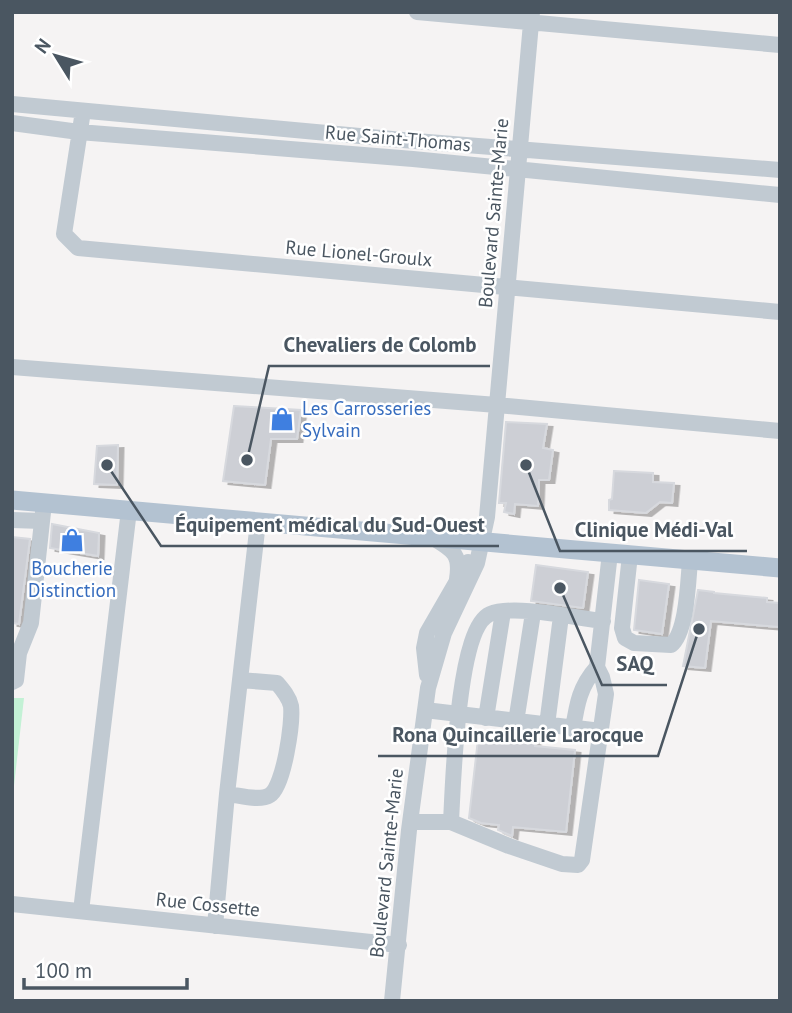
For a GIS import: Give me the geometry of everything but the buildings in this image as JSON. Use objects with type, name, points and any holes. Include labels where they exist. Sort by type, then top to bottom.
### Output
[{"type":"main road","points":[[12,500],[43,512],[129,510],[780,568]]},
{"type":"street","points":[[417,12],[532,17],[780,45]]},
{"type":"street","name":"Boulevard Sainte-Marie","points":[[392,1001],[410,822],[428,688],[441,641],[477,563],[487,517],[532,17]]},
{"type":"street","name":"Rue Saint-Thomas","points":[[12,104],[403,140],[780,170]]},
{"type":"street","name":"Rue Lionel-Groulx","points":[[83,111],[64,233],[78,248],[780,312]]},
{"type":"street","name":"Rue Saint-Thomas","points":[[12,123],[79,132],[412,159],[780,195]]},
{"type":"street","points":[[12,367],[498,405],[780,432]]},
{"type":"street","points":[[81,911],[129,510]]},
{"type":"street","points":[[12,520],[43,512],[31,623],[16,652],[18,673],[16,680],[12,682]]},
{"type":"street","points":[[215,926],[258,522]]},
{"type":"street","points":[[433,538],[455,553],[459,564],[457,580]]},
{"type":"street","name":"Boulevard Sainte-Marie","points":[[428,688],[424,648],[427,633],[482,542]]},
{"type":"street","points":[[573,729],[579,694],[584,682],[597,667],[610,553]]},
{"type":"street","points":[[630,555],[622,628],[625,638],[634,643],[671,645],[677,639],[682,623],[690,561]]},
{"type":"street","points":[[451,822],[458,715],[470,643],[477,627],[488,615],[503,612],[533,612],[603,621]]},
{"type":"street","points":[[486,718],[503,612]]},
{"type":"street","points":[[516,722],[533,612]]},
{"type":"street","points":[[547,725],[561,616]]},
{"type":"street","points":[[410,822],[451,822],[535,855],[562,864],[578,865],[582,860],[606,694],[603,677],[597,667]]},
{"type":"street","points":[[227,794],[260,798],[270,795],[279,784],[284,770],[291,707],[287,695],[277,683],[240,680]]},
{"type":"street","points":[[425,710],[601,731]]},
{"type":"street","name":"Rue Cossette","points":[[12,904],[398,945]]},
{"type":"green space","points":[[12,698],[24,698],[12,803]]},
{"type":"place","name":"Les Carrosseries Sylvain","points":[[282,419]]},
{"type":"place","name":"Chevaliers de Colomb","points":[[247,460]]},
{"type":"place","name":"Équipement médical du Sud-Ouest","points":[[107,465]]},
{"type":"place","name":"Clinique Médi-Val","points":[[526,465]]},
{"type":"place","name":"Boucherie Distinction","points":[[72,540]]},
{"type":"place","name":"SAQ","points":[[560,588]]},
{"type":"place","name":"Rona Quincaillerie Larocque","points":[[699,629]]}]
